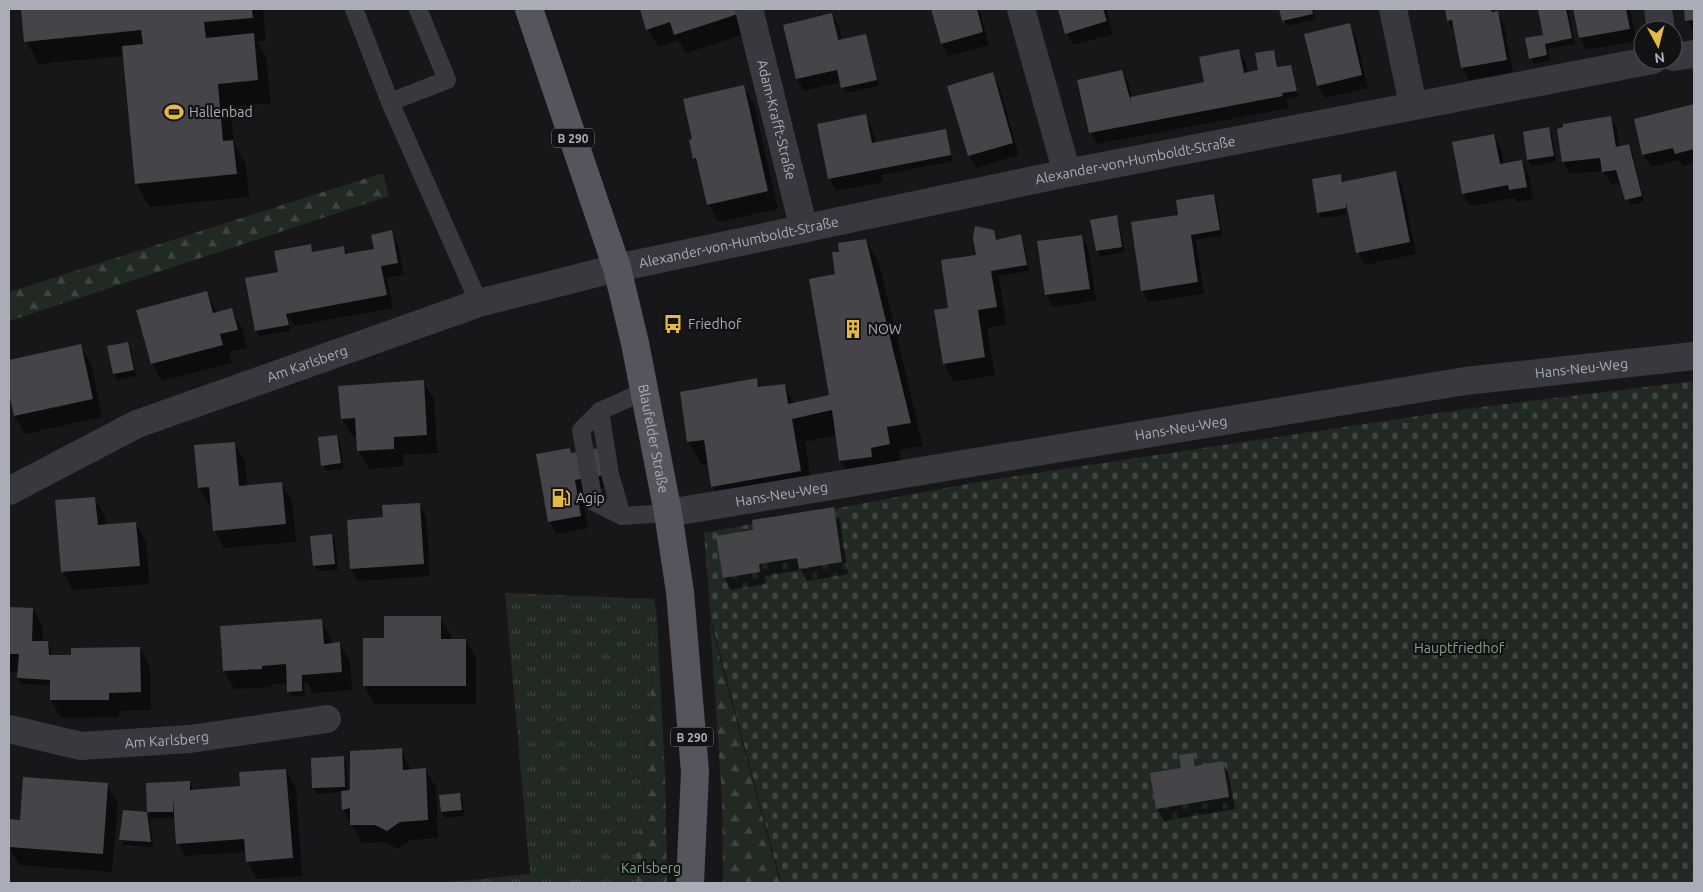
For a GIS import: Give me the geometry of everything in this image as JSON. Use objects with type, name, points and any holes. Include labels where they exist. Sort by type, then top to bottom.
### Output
[{"type":"main road","name":"Blaufelder Straße","points":[[528,9],[617,268],[645,390],[668,513],[680,592],[695,772],[690,883]]},
{"type":"street","name":"Adam-Krafft-Straße","points":[[749,9],[804,229]]},
{"type":"street","points":[[1021,9],[1067,173]]},
{"type":"street","points":[[1393,9],[1413,105]]},
{"type":"street","name":"Alexander-von-Humboldt-Straße","points":[[617,268],[1067,173],[1633,64]]},
{"type":"street","name":"Am Karlsberg","points":[[9,491],[137,424],[479,303],[617,268]]},
{"type":"street","name":"Hans-Neu-Weg","points":[[668,513],[1465,381],[1694,356]]},
{"type":"street","name":"Am Karlsberg","points":[[9,729],[81,746],[190,739],[327,719]]},
{"type":"lane","points":[[354,9],[390,102],[479,303]]},
{"type":"lane","points":[[390,102],[447,80],[418,9]]},
{"type":"lane","points":[[645,390],[600,412],[610,474],[622,516],[668,513]]},
{"type":"green space","points":[[383,173],[389,196],[9,321],[9,292]]},
{"type":"green space","name":"Hauptfriedhof","points":[[1694,381],[1694,883],[781,883],[711,620],[704,533],[989,480],[1465,409]]},
{"type":"green space","points":[[505,593],[654,599],[657,616],[634,883],[439,883],[530,874]]},
{"type":"green space","name":"Karlsberg","points":[[657,616],[665,774],[667,883],[634,883],[644,783]]},
{"type":"green space","points":[[710,621],[780,883],[723,883],[722,798]]},
{"type":"building","name":"Hallenbad","points":[[21,9],[252,9],[253,18],[204,22],[206,38],[254,33],[258,80],[218,84],[223,141],[233,140],[237,174],[135,184],[122,46],[143,44],[141,30],[24,42]]},
{"type":"building","points":[[640,9],[740,9],[741,13],[674,35],[670,22],[646,30]]},
{"type":"building","points":[[931,9],[977,9],[983,32],[941,44]]},
{"type":"building","points":[[1058,9],[1103,9],[1107,21],[1065,34]]},
{"type":"building","points":[[1279,9],[1312,9],[1313,14],[1282,21]]},
{"type":"building","points":[[1445,9],[1491,9],[1492,12],[1498,11],[1507,60],[1461,68],[1452,20],[1447,21]]},
{"type":"building","points":[[1538,9],[1566,9],[1572,38],[1545,44],[1547,55],[1529,59],[1525,38],[1543,35]]},
{"type":"building","points":[[1573,9],[1626,9],[1630,29],[1579,38]]},
{"type":"building","points":[[1684,9],[1694,9],[1694,20],[1685,21]]},
{"type":"building","points":[[832,13],[838,40],[866,34],[877,80],[841,88],[837,70],[796,79],[783,25]]},
{"type":"building","points":[[1350,23],[1362,75],[1317,86],[1304,34]]},
{"type":"building","points":[[1239,49],[1244,73],[1258,70],[1255,53],[1274,50],[1277,67],[1291,65],[1297,91],[1282,93],[1283,96],[1089,133],[1077,80],[1122,70],[1132,106],[1130,97],[1204,82],[1199,57]]},
{"type":"building","points":[[993,72],[1013,143],[968,156],[947,86]]},
{"type":"building","points":[[744,85],[768,191],[707,205],[696,158],[693,159],[689,140],[692,139],[683,99]]},
{"type":"building","points":[[1694,104],[1694,149],[1675,154],[1673,148],[1642,155],[1634,119]]},
{"type":"building","points":[[866,114],[872,143],[946,129],[951,155],[828,179],[817,124]]},
{"type":"building","points":[[1611,116],[1616,147],[1629,144],[1642,196],[1625,200],[1616,170],[1602,172],[1600,158],[1562,162],[1557,129],[1563,127],[1563,124]]},
{"type":"building","points":[[1549,127],[1554,156],[1527,160],[1523,132]]},
{"type":"building","points":[[1494,134],[1500,164],[1522,160],[1527,187],[1509,190],[1508,185],[1462,194],[1452,142]]},
{"type":"building","points":[[1396,171],[1410,242],[1356,253],[1346,202],[1346,208],[1317,213],[1312,179],[1341,174],[1342,182]]},
{"type":"building","points":[[1214,194],[1220,230],[1191,235],[1198,282],[1141,291],[1131,222],[1178,215],[1176,200]]},
{"type":"building","points":[[1117,215],[1122,247],[1096,251],[1090,220]]},
{"type":"building","points":[[975,226],[994,230],[996,240],[1021,234],[1027,265],[991,271],[997,307],[978,310],[985,357],[943,364],[934,310],[948,308],[941,260],[976,255],[973,238]]},
{"type":"building","points":[[392,230],[398,263],[381,266],[387,295],[286,314],[289,325],[255,331],[245,278],[278,272],[274,251],[311,244],[312,252],[344,246],[345,254],[374,249],[371,235]]},
{"type":"building","points":[[1082,235],[1090,289],[1045,295],[1037,241]]},
{"type":"building","name":"NOW","points":[[866,239],[911,423],[887,427],[890,444],[871,448],[872,457],[839,461],[832,410],[792,419],[801,471],[711,487],[704,440],[687,442],[680,392],[757,378],[758,387],[785,384],[788,404],[829,395],[809,279],[835,274],[832,252],[839,252],[838,243]]},
{"type":"building","points":[[207,291],[213,313],[232,308],[238,330],[220,334],[223,345],[151,364],[136,310]]},
{"type":"building","points":[[128,342],[134,370],[113,374],[107,346]]},
{"type":"building","points":[[81,344],[93,399],[14,416],[9,393],[9,360]]},
{"type":"building","points":[[424,380],[427,435],[394,437],[394,449],[357,451],[355,418],[341,419],[338,386]]},
{"type":"building","points":[[337,435],[341,463],[321,466],[318,437]]},
{"type":"building","points":[[235,442],[239,486],[282,482],[286,524],[213,531],[209,487],[198,488],[194,445]]},
{"type":"building","name":"Agip","points":[[611,446],[616,473],[575,480],[581,516],[548,522],[536,454],[570,448],[571,453]]},
{"type":"building","points":[[95,497],[98,525],[136,522],[140,566],[61,572],[55,500]]},
{"type":"building","points":[[420,503],[424,564],[350,569],[347,520],[383,517],[382,505]]},
{"type":"building","points":[[834,507],[842,562],[799,569],[797,558],[759,564],[760,572],[723,578],[716,536],[753,530],[752,520]]},
{"type":"building","points":[[332,534],[335,564],[313,566],[310,536]]},
{"type":"building","points":[[9,607],[33,608],[32,641],[48,641],[49,655],[71,655],[71,648],[140,647],[141,692],[109,693],[109,700],[50,700],[50,680],[17,678],[19,654],[9,654]]},
{"type":"building","points":[[384,616],[441,616],[441,639],[466,639],[466,686],[363,686],[363,638],[384,638]]},
{"type":"building","points":[[322,619],[324,644],[340,642],[342,672],[302,675],[302,691],[287,692],[286,664],[262,666],[262,669],[223,671],[220,626]]},
{"type":"building","points":[[402,748],[403,770],[426,768],[428,820],[400,822],[387,831],[375,825],[350,825],[350,808],[342,810],[341,791],[350,790],[350,751]]},
{"type":"building","points":[[1193,753],[1195,766],[1223,761],[1229,797],[1156,809],[1150,773],[1181,768],[1179,755]]},
{"type":"building","points":[[344,756],[345,787],[312,788],[311,758]]},
{"type":"building","points":[[286,769],[293,858],[246,862],[244,839],[176,844],[173,798],[173,812],[147,812],[146,783],[190,781],[190,790],[240,786],[239,772]]},
{"type":"building","points":[[23,777],[108,783],[103,854],[9,847],[10,819],[20,820]]},
{"type":"building","points":[[460,793],[462,810],[441,812],[439,795]]},
{"type":"building","points":[[123,810],[147,812],[151,842],[119,840]]},
{"type":"place","name":"Hallenbad","points":[[174,112]]},
{"type":"place","name":"Friedhof","points":[[673,324]]},
{"type":"place","name":"NOW","points":[[853,329]]},
{"type":"place","name":"Agip","points":[[561,498]]}]
